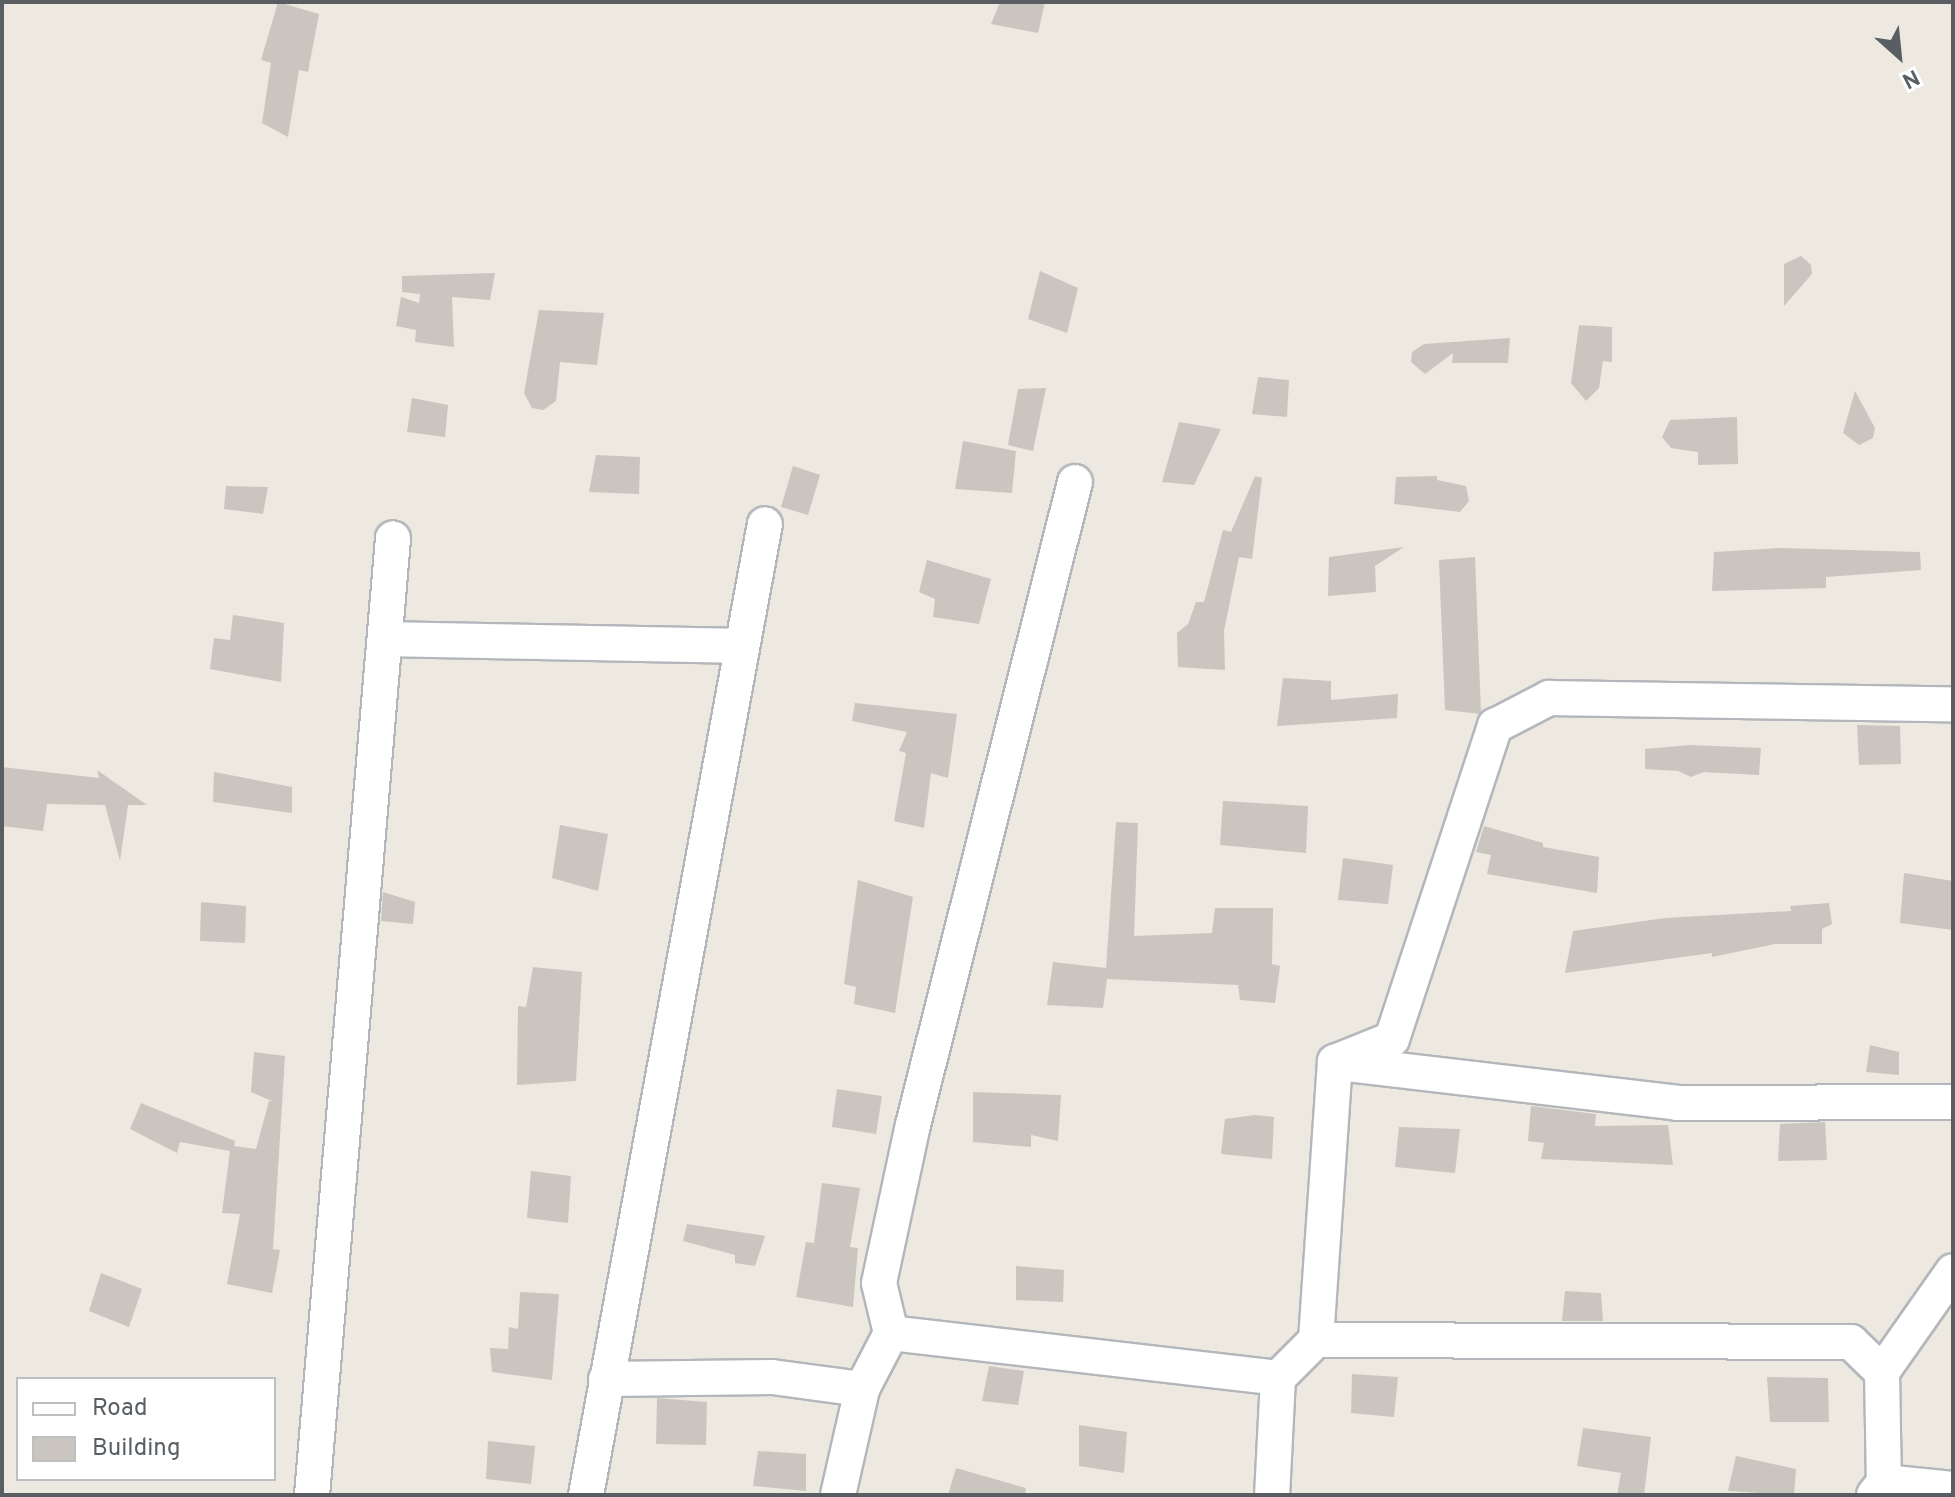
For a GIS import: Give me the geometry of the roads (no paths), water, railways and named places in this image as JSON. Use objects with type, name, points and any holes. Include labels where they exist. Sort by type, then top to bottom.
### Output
[{"type":"street","points":[[838,1495],[862,1389],[891,1333],[879,1283],[913,1125],[1075,482]]},
{"type":"street","points":[[586,1495],[765,524]]},
{"type":"street","points":[[312,1495],[393,538]]},
{"type":"street","points":[[385,639],[742,646]]},
{"type":"street","points":[[1335,1062],[1392,1039],[1495,726],[1549,698],[1953,704]]},
{"type":"street","points":[[1335,1062],[1677,1103],[1953,1102]]},
{"type":"street","points":[[1272,1495],[1278,1378],[1316,1340],[1335,1062]]},
{"type":"street","points":[[1953,1271],[1882,1372],[1879,1489],[1953,1489]]},
{"type":"street","points":[[891,1333],[1278,1378]]},
{"type":"street","points":[[1316,1340],[1851,1342],[1882,1372]]},
{"type":"street","points":[[606,1379],[772,1377],[862,1389]]}]
